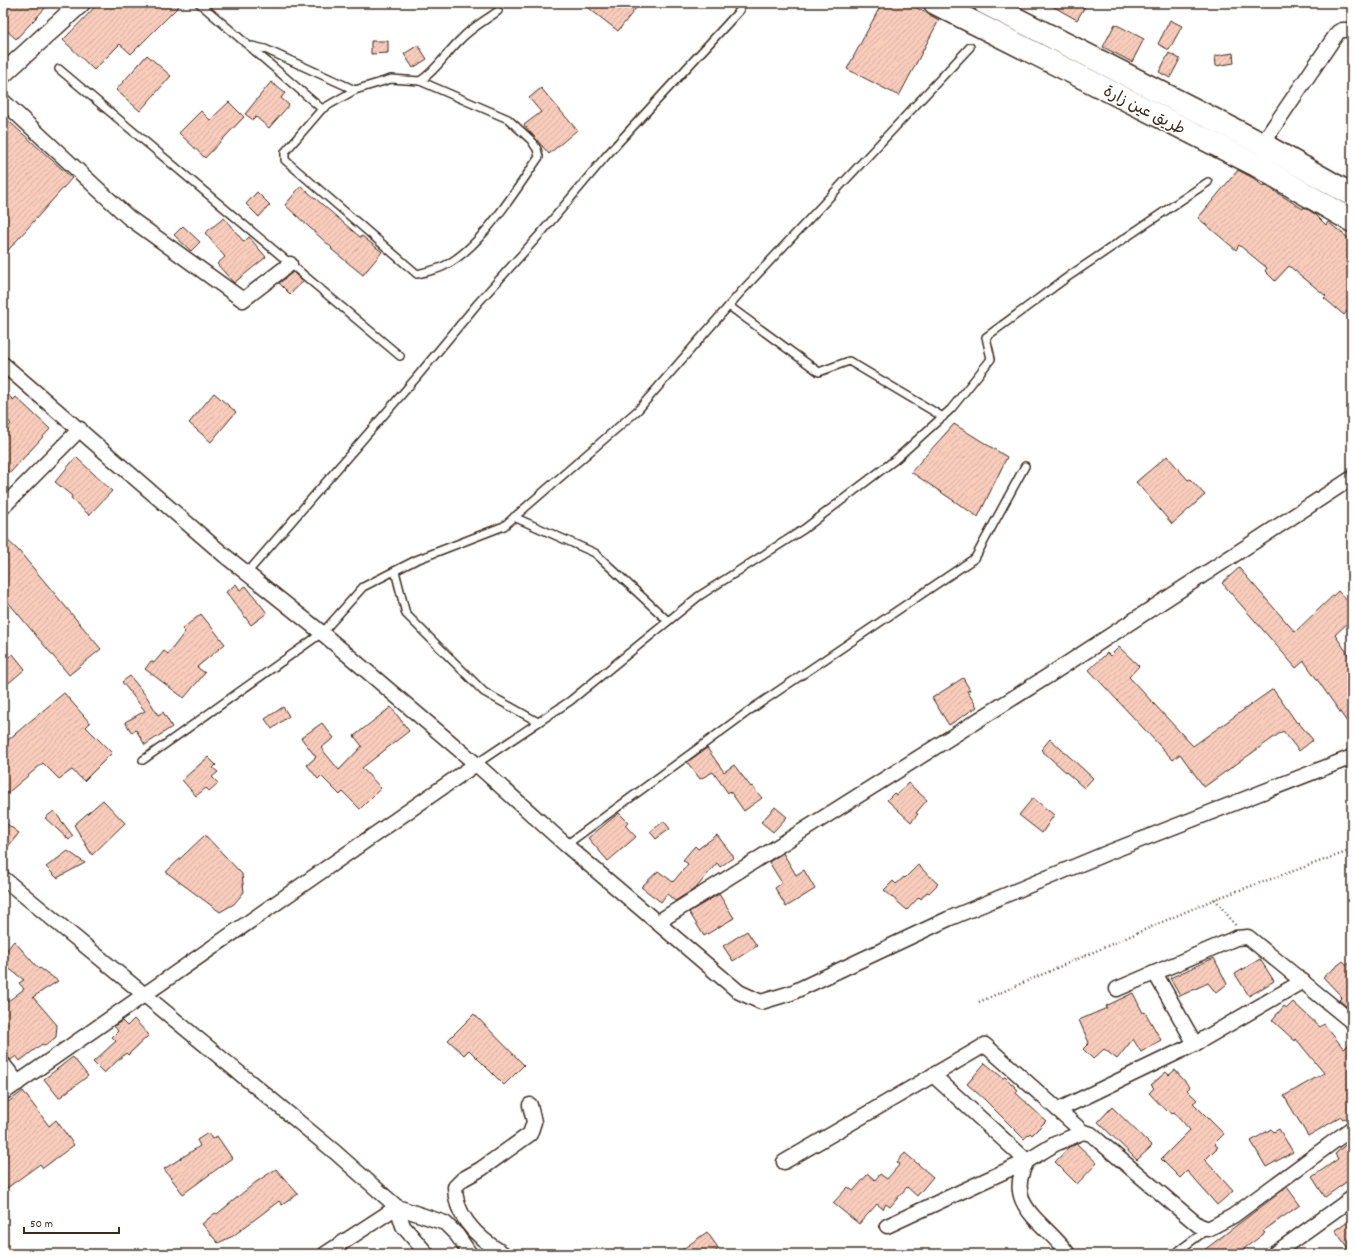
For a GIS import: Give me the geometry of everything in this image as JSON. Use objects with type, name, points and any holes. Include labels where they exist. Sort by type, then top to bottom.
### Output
[{"type":"main road","name":"طريق عين زارة","points":[[935,3],[1256,165],[1352,221]]},
{"type":"main road","name":"طريق عين زارة","points":[[985,3],[1262,144],[1352,195]]},
{"type":"street","points":[[3,74],[81,3]]},
{"type":"street","points":[[1262,144],[1338,32],[1342,30],[1352,30]]},
{"type":"street","points":[[3,101],[128,217],[243,300],[290,264]]},
{"type":"street","points":[[3,364],[247,573],[322,633],[476,764],[566,844],[739,992],[753,1000],[761,1002],[767,1001],[790,993],[948,919],[1093,859],[1352,757]]},
{"type":"street","points":[[3,507],[80,429]]},
{"type":"street","points":[[658,922],[1048,676],[1352,478]]},
{"type":"street","points":[[3,1093],[476,764]]},
{"type":"street","points":[[3,878],[335,1152],[397,1207],[445,1223],[457,1235],[470,1254]]},
{"type":"street","points":[[1117,989],[1242,936],[1250,938],[1352,1022]]},
{"type":"street","points":[[1155,973],[1195,1044]]},
{"type":"street","points":[[1058,1110],[1195,1044],[1303,982]]},
{"type":"street","points":[[784,1162],[985,1045],[1084,1132],[1091,1134],[1198,1225],[1208,1229],[1233,1216],[1352,1128]]},
{"type":"street","points":[[3,1064],[18,1083]]},
{"type":"street","points":[[933,1075],[1027,1161]]},
{"type":"street","points":[[504,1254],[491,1246],[467,1224],[455,1199],[456,1187],[463,1179],[481,1169],[530,1134],[534,1122],[530,1105]]},
{"type":"street","points":[[887,1226],[1027,1161],[1055,1144],[1084,1132]]},
{"type":"street","points":[[1027,1161],[1022,1170],[1021,1179],[1023,1203],[1027,1211],[1058,1240],[1068,1254]]},
{"type":"street","points":[[1274,1254],[1352,1198]]},
{"type":"street","points":[[325,1254],[397,1207]]},
{"type":"street","points":[[397,1207],[403,1226],[427,1254]]},
{"type":"lane","points":[[199,3],[322,109]]},
{"type":"lane","points":[[247,573],[606,156],[740,10]]},
{"type":"lane","points":[[420,81],[432,74],[447,53],[462,37],[498,11]]},
{"type":"lane","points":[[250,46],[265,49],[355,90]]},
{"type":"lane","points":[[143,760],[322,633],[364,587],[416,560],[504,526],[638,410],[729,306],[970,47]]},
{"type":"lane","points":[[59,69],[400,356]]},
{"type":"lane","points":[[391,79],[420,81],[508,119],[531,140],[537,149],[539,157],[496,218],[469,247],[444,266],[417,274],[285,160],[285,152],[322,109],[355,90],[391,79]]},
{"type":"lane","points":[[476,764],[570,701],[699,596],[804,529],[896,459],[943,417],[991,359],[986,337],[1069,276],[1208,182]]},
{"type":"lane","points":[[729,306],[819,372],[849,361],[943,417]]},
{"type":"lane","points":[[566,844],[752,708],[975,558],[1025,466]]},
{"type":"lane","points":[[514,517],[595,553],[668,621]]},
{"type":"lane","points":[[395,571],[406,614],[484,692],[538,722]]},
{"type":"lane","points":[[1174,1254],[1208,1229]]},
{"type":"path","points":[[979,1002],[1215,899],[1352,850]]},
{"type":"path","points":[[1215,899],[1242,936]]},
{"type":"building","points":[[3,3],[50,3],[16,39],[3,27]]},
{"type":"building","points":[[99,3],[182,3],[131,54],[120,44],[94,70],[63,40]]},
{"type":"building","points":[[582,3],[640,3],[618,31]]},
{"type":"building","points":[[882,3],[908,3],[939,20],[899,96],[847,69]]},
{"type":"building","points":[[1047,3],[1087,3],[1077,20]]},
{"type":"building","points":[[1170,20],[1182,26],[1169,50],[1158,44]]},
{"type":"building","points":[[1115,24],[1144,39],[1132,62],[1103,47]]},
{"type":"building","points":[[371,41],[388,41],[388,53],[371,54]]},
{"type":"building","points":[[418,45],[427,59],[413,68],[404,54]]},
{"type":"building","points":[[1169,53],[1180,59],[1170,78],[1159,72]]},
{"type":"building","points":[[1233,53],[1234,63],[1216,66],[1215,56]]},
{"type":"building","points":[[147,55],[171,76],[140,111],[116,90]]},
{"type":"building","points":[[271,82],[285,93],[281,98],[289,105],[269,128],[256,117],[253,120],[245,114]]},
{"type":"building","points":[[541,88],[577,130],[549,154],[524,125],[541,112],[529,98]]},
{"type":"building","points":[[229,102],[244,117],[205,158],[179,133],[201,111],[210,120]]},
{"type":"building","points":[[3,116],[72,178],[3,256]]},
{"type":"building","points":[[1238,170],[1303,209],[1304,207],[1315,214],[1326,225],[1328,222],[1352,241],[1352,305],[1344,315],[1324,298],[1326,296],[1289,266],[1275,281],[1265,271],[1267,268],[1239,245],[1236,250],[1198,218]]},
{"type":"building","points":[[301,186],[360,237],[362,236],[382,252],[363,275],[331,249],[332,248],[285,205]]},
{"type":"building","points":[[257,192],[270,205],[259,217],[246,204]]},
{"type":"building","points":[[224,218],[244,242],[249,237],[266,257],[234,283],[217,264],[225,257],[205,233]]},
{"type":"building","points":[[183,226],[200,242],[191,251],[174,235]]},
{"type":"building","points":[[293,272],[303,282],[290,294],[279,283]]},
{"type":"building","points":[[3,389],[13,400],[16,397],[50,429],[10,473],[3,467],[3,433],[11,424],[3,415]]},
{"type":"building","points":[[214,393],[236,412],[211,442],[189,423]]},
{"type":"building","points":[[954,424],[1007,457],[978,517],[911,472]]},
{"type":"building","points":[[1167,456],[1188,480],[1190,479],[1205,495],[1172,524],[1136,482]]},
{"type":"building","points":[[76,457],[112,491],[89,515],[71,498],[72,496],[55,482]]},
{"type":"building","points":[[3,536],[19,551],[101,649],[69,675],[3,596]]},
{"type":"building","points":[[1239,568],[1295,632],[1338,591],[1352,606],[1352,619],[1335,635],[1352,660],[1352,729],[1304,661],[1296,668],[1222,583]]},
{"type":"building","points":[[236,584],[240,590],[246,586],[267,613],[251,625],[226,592]]},
{"type":"building","points":[[201,614],[225,644],[197,667],[205,673],[184,698],[145,669],[151,661],[154,663],[164,651],[168,654],[185,632],[182,629]]},
{"type":"building","points":[[1119,647],[1139,666],[1129,677],[1193,746],[1273,689],[1297,723],[1298,722],[1313,740],[1299,751],[1283,731],[1204,787],[1180,754],[1173,760],[1089,670],[1107,653],[1110,656]]},
{"type":"building","points":[[3,651],[9,657],[13,654],[25,669],[3,688]]},
{"type":"building","points":[[130,676],[147,697],[158,715],[163,712],[172,727],[145,745],[136,730],[132,733],[125,722],[145,711],[122,682]]},
{"type":"building","points":[[963,678],[970,690],[967,691],[977,707],[949,725],[932,698]]},
{"type":"building","points":[[64,693],[90,723],[86,727],[112,753],[84,781],[72,770],[59,779],[43,763],[3,797],[3,744]]},
{"type":"building","points":[[283,707],[289,716],[272,729],[265,719]]},
{"type":"building","points":[[391,707],[409,731],[362,768],[381,788],[360,809],[343,792],[340,795],[321,776],[318,779],[307,765],[316,757],[301,738],[322,723],[334,738],[321,748],[339,770],[362,746],[354,736]]},
{"type":"building","points":[[1050,739],[1093,778],[1084,788],[1041,750]]},
{"type":"building","points":[[707,748],[724,772],[734,765],[751,787],[752,786],[762,798],[744,811],[730,791],[728,793],[713,772],[700,779],[687,762]]},
{"type":"building","points":[[208,757],[216,765],[213,768],[218,772],[212,777],[218,783],[209,791],[206,788],[196,796],[182,780]]},
{"type":"building","points":[[908,783],[927,800],[916,813],[918,814],[911,822],[887,800],[894,793],[897,795]]},
{"type":"building","points":[[1033,798],[1054,815],[1042,833],[1019,815]]},
{"type":"building","points":[[103,800],[125,823],[92,855],[74,825]]},
{"type":"building","points":[[775,807],[787,817],[773,832],[761,822]]},
{"type":"building","points":[[54,811],[73,836],[69,840],[45,818]]},
{"type":"building","points":[[619,813],[628,822],[625,825],[636,837],[608,861],[588,838]]},
{"type":"building","points":[[3,821],[19,833],[3,853]]},
{"type":"building","points":[[664,821],[670,829],[656,839],[650,832]]},
{"type":"building","points":[[205,835],[242,874],[244,892],[234,904],[220,912],[166,872]]},
{"type":"building","points":[[717,835],[734,857],[720,867],[717,863],[696,888],[675,901],[667,894],[661,902],[641,887],[658,871],[673,882],[688,864],[683,860],[695,846],[698,849]]},
{"type":"building","points":[[68,851],[85,863],[57,878],[46,867]]},
{"type":"building","points":[[783,853],[796,875],[804,870],[815,889],[786,907],[775,888],[782,883],[769,862]]},
{"type":"building","points":[[918,865],[938,884],[929,893],[927,892],[921,899],[919,897],[907,910],[884,890],[893,881],[896,884],[904,877],[905,878]]},
{"type":"building","points":[[719,894],[734,918],[704,936],[689,912]]},
{"type":"building","points":[[747,931],[757,946],[733,961],[723,946]]},
{"type":"building","points":[[14,941],[39,969],[40,968],[58,981],[33,997],[57,1025],[56,1037],[45,1046],[42,1044],[20,1061],[16,1056],[11,1060],[3,1056],[3,1005],[24,989],[19,983],[24,980],[3,964],[3,955]]},
{"type":"building","points":[[1214,958],[1227,984],[1216,993],[1208,983],[1180,996],[1170,978]]},
{"type":"building","points":[[1260,959],[1274,981],[1249,996],[1235,974]]},
{"type":"building","points":[[1343,961],[1347,965],[1352,961],[1352,1011],[1339,1000],[1342,997],[1323,977]]},
{"type":"building","points":[[1133,993],[1143,1013],[1145,1012],[1161,1040],[1141,1052],[1133,1039],[1117,1059],[1104,1049],[1093,1059],[1083,1049],[1089,1043],[1079,1020],[1107,1008],[1106,1006]]},
{"type":"building","points":[[1293,1002],[1320,1027],[1324,1024],[1344,1049],[1352,1041],[1352,1120],[1347,1121],[1345,1118],[1343,1119],[1341,1117],[1308,1136],[1284,1096],[1324,1073],[1296,1039],[1295,1041],[1272,1020],[1284,1006],[1287,1008]]},
{"type":"building","points":[[474,1014],[524,1065],[504,1085],[469,1050],[464,1055],[448,1040]]},
{"type":"building","points":[[134,1019],[149,1035],[128,1055],[126,1053],[104,1073],[93,1062],[116,1041],[112,1037],[118,1031],[114,1026],[122,1021],[127,1026]]},
{"type":"building","points":[[73,1057],[88,1076],[59,1098],[44,1079]]},
{"type":"building","points":[[985,1063],[1003,1078],[1005,1077],[1018,1090],[1016,1093],[1046,1121],[1032,1135],[1030,1133],[1024,1139],[967,1084]]},
{"type":"building","points":[[1175,1070],[1190,1087],[1187,1090],[1197,1100],[1193,1103],[1224,1134],[1214,1144],[1218,1147],[1205,1160],[1233,1191],[1217,1205],[1187,1171],[1180,1178],[1161,1159],[1190,1130],[1174,1112],[1172,1114],[1168,1109],[1166,1111],[1149,1093],[1154,1088],[1151,1085],[1166,1072],[1169,1075]]},
{"type":"building","points":[[23,1091],[49,1126],[56,1120],[74,1145],[43,1168],[40,1164],[7,1188],[3,1182],[3,1106]]},
{"type":"building","points":[[1112,1107],[1152,1146],[1137,1160],[1098,1122]]},
{"type":"building","points":[[1271,1129],[1274,1132],[1279,1129],[1293,1152],[1266,1167],[1251,1141]]},
{"type":"building","points":[[208,1133],[212,1139],[217,1136],[232,1158],[183,1194],[164,1169],[200,1146],[197,1140]]},
{"type":"building","points":[[1352,1139],[1352,1178],[1325,1197],[1312,1177],[1338,1159],[1335,1154]]},
{"type":"building","points":[[1077,1144],[1097,1163],[1077,1184],[1055,1162],[1069,1147]]},
{"type":"building","points":[[905,1153],[933,1177],[917,1196],[907,1187],[890,1207],[886,1204],[883,1209],[877,1204],[859,1224],[833,1203],[848,1187],[853,1191],[868,1174],[875,1180],[880,1174],[887,1179],[900,1164],[897,1162]]},
{"type":"building","points":[[276,1169],[298,1194],[282,1205],[279,1201],[233,1236],[218,1243],[202,1224],[215,1213],[217,1214],[256,1182]]},
{"type":"building","points":[[1287,1187],[1300,1205],[1263,1231],[1265,1233],[1237,1254],[1199,1254]]},
{"type":"building","points":[[1352,1218],[1352,1254],[1335,1230]]},
{"type":"building","points":[[707,1232],[719,1249],[711,1254],[676,1254]]}]
